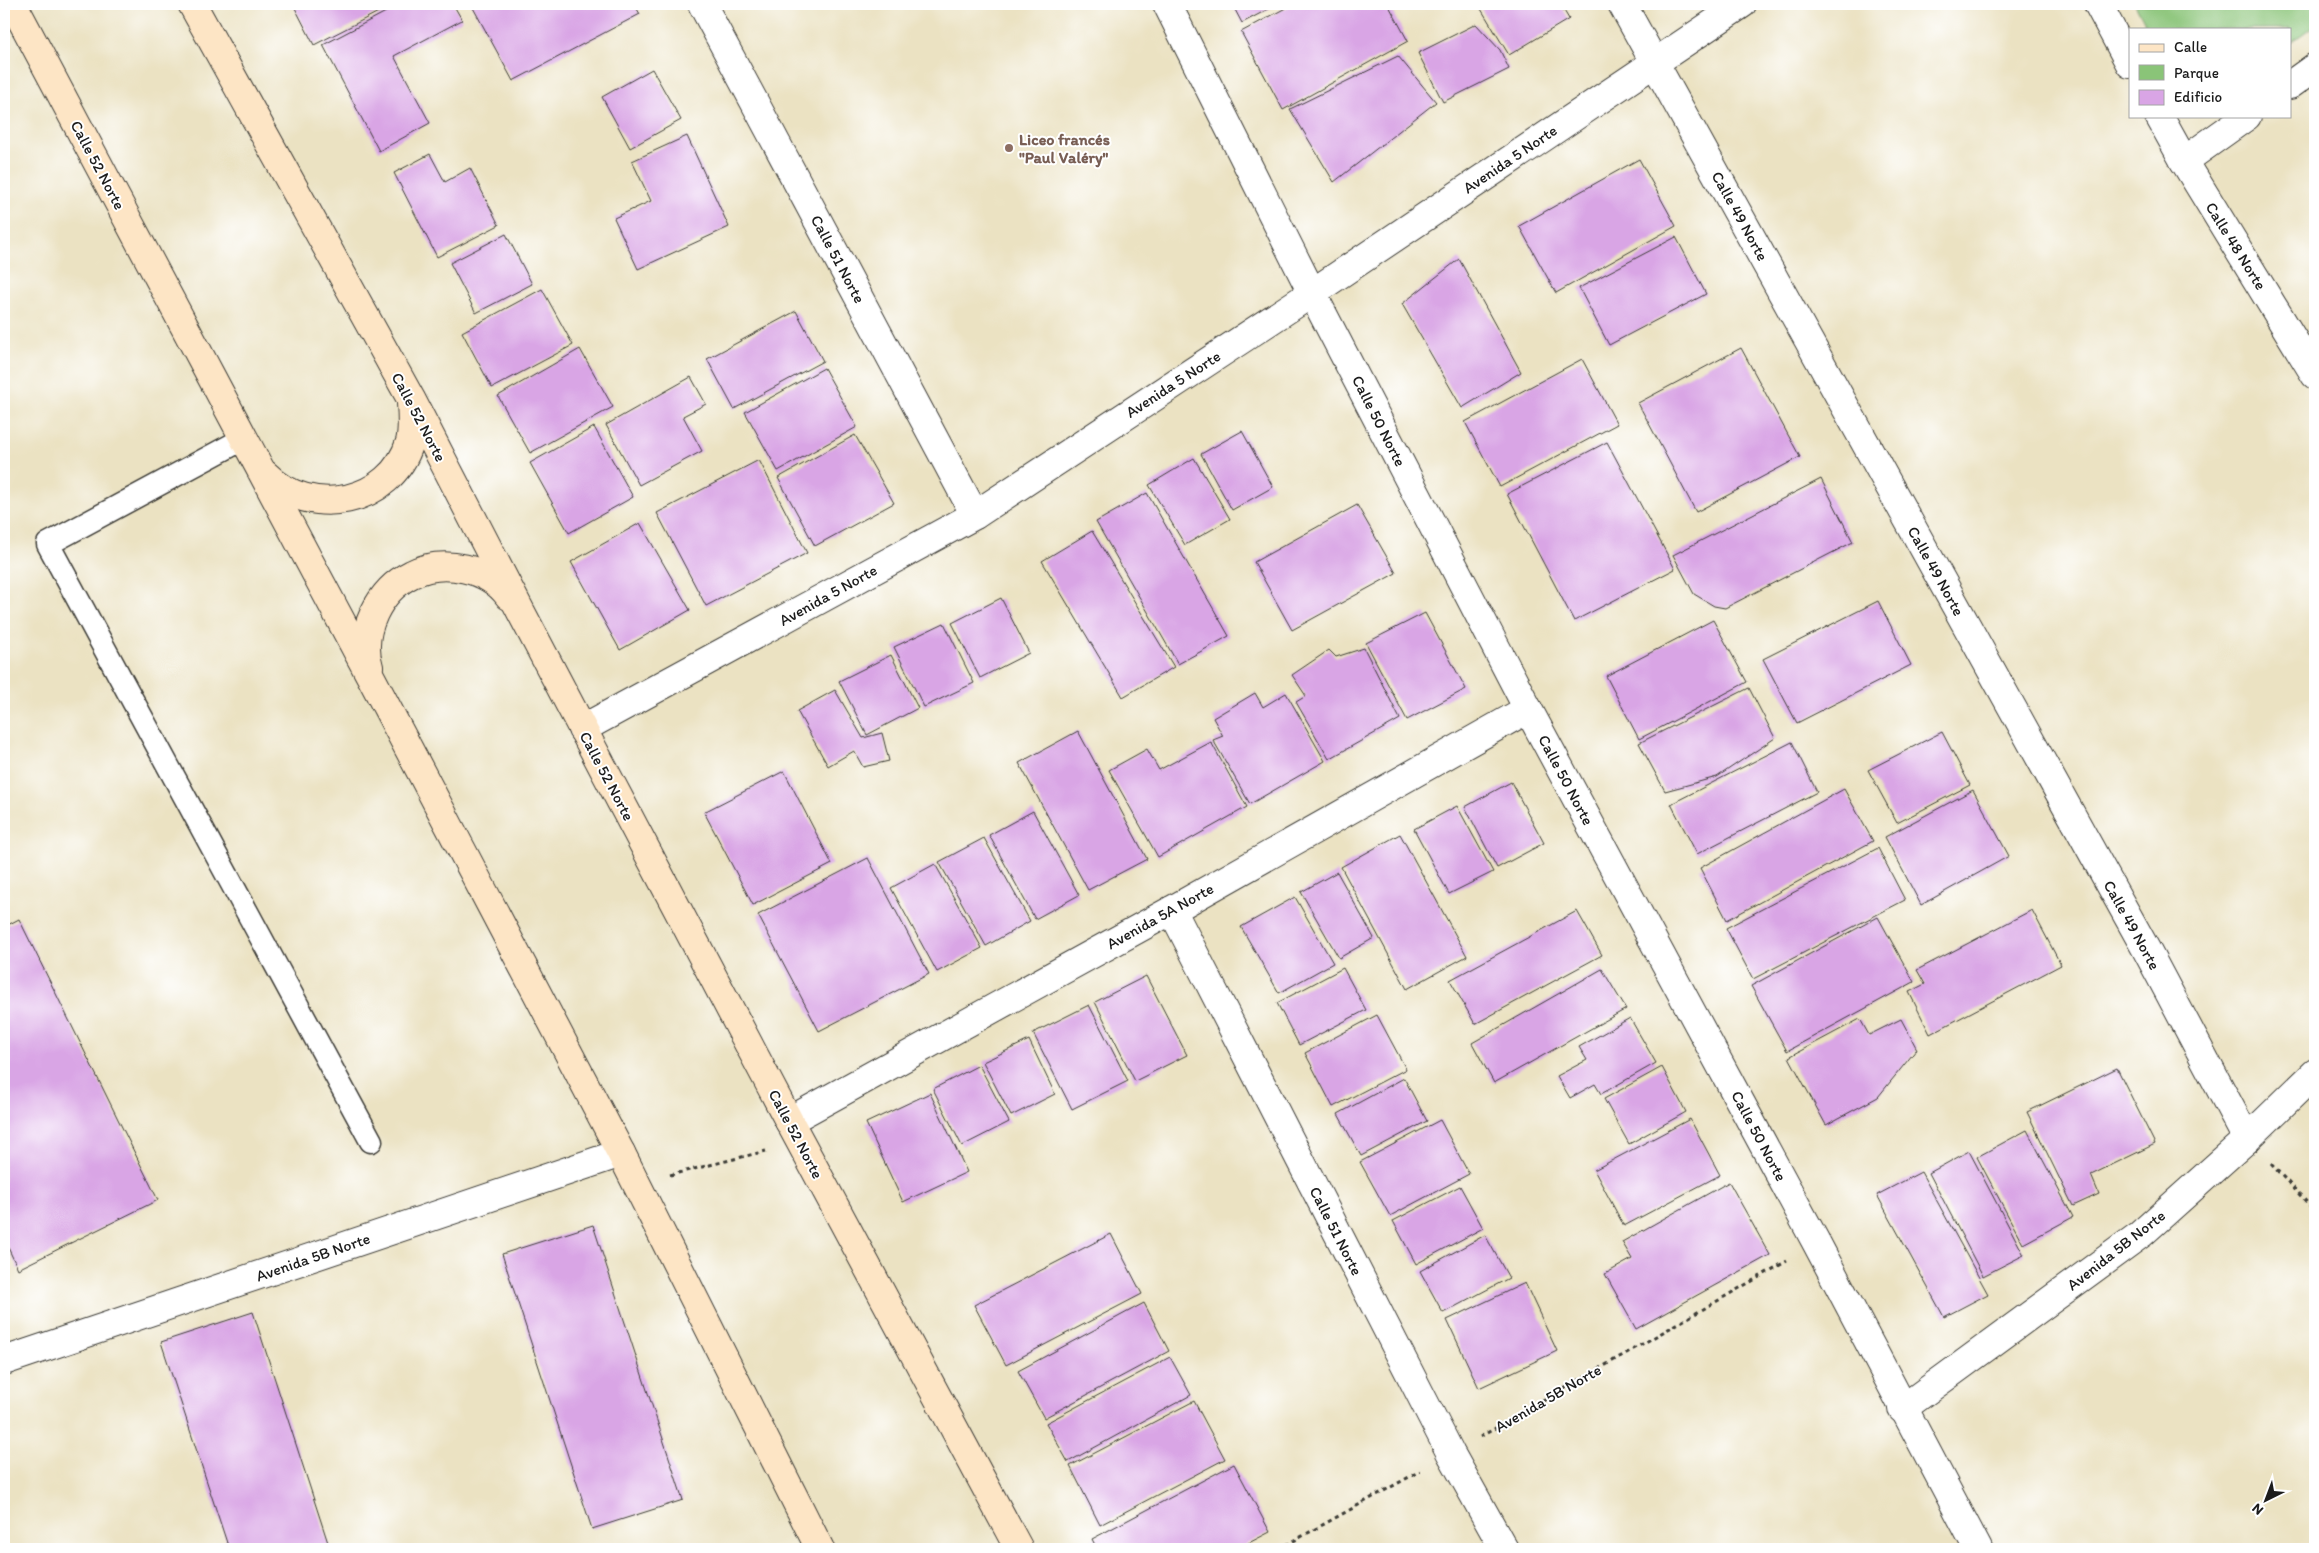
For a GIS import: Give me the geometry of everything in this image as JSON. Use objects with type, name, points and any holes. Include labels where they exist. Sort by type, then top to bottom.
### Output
[{"type":"main road","name":"Calle 52 Norte","points":[[13,4],[637,1183],[819,1549]]},
{"type":"main road","name":"Calle 52 Norte","points":[[192,4],[411,399],[582,729],[1019,1549]]},
{"type":"main road","points":[[260,468],[274,483],[292,494],[312,501],[333,502],[353,498],[372,490],[389,476],[402,460],[410,441],[413,420],[411,399]]},
{"type":"main road","points":[[373,681],[366,657],[367,632],[376,608],[391,588],[412,573],[437,567],[462,568],[486,576],[506,592],[521,612]]},
{"type":"street","name":"Calle 51 Norte","points":[[702,4],[975,515]]},
{"type":"street","name":"Calle 50 Norte","points":[[1167,4],[1312,293],[1528,709],[1817,1244],[1902,1409],[1978,1549]]},
{"type":"street","name":"Calle 49 Norte","points":[[1622,4],[2142,942],[2247,1139]]},
{"type":"street","name":"Avenida 5 Norte","points":[[582,729],[975,515],[1312,293],[1742,4]]},
{"type":"street","points":[[2098,4],[2129,62]]},
{"type":"street","points":[[2292,84],[2315,67]]},
{"type":"street","name":"Calle 48 Norte","points":[[2160,118],[2184,161],[2315,375]]},
{"type":"street","points":[[2184,161],[2244,118]]},
{"type":"street","name":"Avenida 5A Norte","points":[[795,1131],[1172,910],[1528,709]]},
{"type":"street","name":"Calle 51 Norte","points":[[1172,910],[1451,1454],[1504,1549]]},
{"type":"street","name":"Avenida 5B Norte","points":[[1902,1409],[2141,1234],[2247,1139],[2315,1073]]},
{"type":"street","name":"Avenida 5B Norte","points":[[4,1361],[621,1153]]},
{"type":"lane","points":[[243,439],[48,544],[371,1141]]},
{"type":"path","points":[[637,1183],[795,1131]]},
{"type":"path","points":[[2247,1139],[2315,1210]]},
{"type":"path","name":"Avenida 5B Norte","points":[[1279,1549],[1451,1454],[1817,1244]]},
{"type":"green space","points":[[2135,4],[2315,4],[2315,25],[2292,42],[2292,28],[2147,28]]},
{"type":"building","points":[[293,4],[394,4],[314,45]]},
{"type":"building","points":[[401,4],[453,4],[462,20],[394,56],[430,123],[379,151],[323,45]]},
{"type":"building","points":[[471,4],[634,4],[640,14],[513,81]]},
{"type":"building","points":[[1232,4],[1278,4],[1242,23]]},
{"type":"building","points":[[1293,4],[1388,4],[1408,41],[1283,110],[1241,32]]},
{"type":"building","points":[[1478,4],[1560,4],[1569,19],[1509,55]]},
{"type":"building","points":[[1476,24],[1500,50],[1509,69],[1443,102],[1418,53]]},
{"type":"building","points":[[1398,56],[1436,102],[1334,182],[1290,109]]},
{"type":"building","points":[[652,69],[681,120],[630,148],[602,97]]},
{"type":"building","points":[[687,136],[729,227],[638,269],[614,218],[651,201],[632,161]]},
{"type":"building","points":[[430,154],[445,182],[470,168],[499,225],[437,257],[394,173]]},
{"type":"building","points":[[1639,159],[1676,226],[1556,293],[1519,226]]},
{"type":"building","points":[[506,234],[532,284],[476,313],[450,263]]},
{"type":"building","points":[[1676,237],[1706,294],[1609,345],[1579,288]]},
{"type":"building","points":[[1459,259],[1521,372],[1462,408],[1402,304]]},
{"type":"building","points":[[542,289],[573,345],[492,388],[462,332]]},
{"type":"building","points":[[796,311],[823,361],[734,409],[707,359]]},
{"type":"building","points":[[1741,348],[1800,457],[1696,512],[1638,403]]},
{"type":"building","points":[[580,349],[613,407],[530,453],[498,396]]},
{"type":"building","points":[[1582,359],[1617,424],[1500,487],[1465,422]]},
{"type":"building","points":[[824,368],[857,427],[778,471],[745,412]]},
{"type":"building","points":[[691,377],[706,404],[683,416],[702,451],[639,485],[606,425]]},
{"type":"building","points":[[594,427],[633,497],[569,533],[530,463]]},
{"type":"building","points":[[1242,431],[1273,487],[1232,510],[1201,454]]},
{"type":"building","points":[[855,435],[894,503],[815,546],[778,478]]},
{"type":"building","points":[[1607,442],[1675,569],[1574,621],[1507,494]]},
{"type":"building","points":[[1194,458],[1230,519],[1185,545],[1149,485]]},
{"type":"building","points":[[759,460],[807,553],[706,606],[657,513]]},
{"type":"building","points":[[1821,479],[1853,542],[1725,608],[1714,606],[1694,594],[1673,555]]},
{"type":"building","points":[[1147,493],[1229,636],[1178,664],[1096,522]]},
{"type":"building","points":[[1357,505],[1396,573],[1292,630],[1254,562]]},
{"type":"building","points":[[640,523],[690,610],[620,650],[571,562]]},
{"type":"building","points":[[1092,531],[1174,667],[1123,697],[1042,561]]},
{"type":"building","points":[[1001,598],[1029,653],[980,678],[952,623]]},
{"type":"building","points":[[1878,601],[1911,665],[1797,723],[1763,659]]},
{"type":"building","points":[[1425,613],[1466,689],[1407,720],[1366,643]]},
{"type":"building","points":[[1713,620],[1747,682],[1639,739],[1606,676]]},
{"type":"building","points":[[944,623],[974,683],[924,707],[894,647]]},
{"type":"building","points":[[1364,648],[1400,719],[1329,759],[1296,702],[1306,696],[1292,675],[1329,650],[1336,657]]},
{"type":"building","points":[[891,655],[918,708],[867,735],[839,681]]},
{"type":"building","points":[[1749,688],[1775,738],[1717,777],[1665,791],[1639,743]]},
{"type":"building","points":[[835,690],[863,738],[882,733],[889,761],[863,767],[854,751],[828,766],[797,711]]},
{"type":"building","points":[[1255,693],[1263,707],[1286,693],[1325,761],[1250,804],[1213,740],[1223,736],[1213,718]]},
{"type":"building","points":[[1078,731],[1147,859],[1088,890],[1019,763]]},
{"type":"building","points":[[1942,732],[1970,785],[1897,823],[1868,770]]},
{"type":"building","points":[[1211,742],[1247,807],[1158,857],[1109,770],[1147,749],[1159,770]]},
{"type":"building","points":[[1792,742],[1817,792],[1697,854],[1671,804]]},
{"type":"building","points":[[784,771],[832,864],[753,905],[704,812]]},
{"type":"building","points":[[1511,782],[1544,843],[1497,868],[1465,807]]},
{"type":"building","points":[[1844,789],[1873,841],[1727,920],[1700,868]]},
{"type":"building","points":[[1973,790],[2009,856],[1921,905],[1885,837]]},
{"type":"building","points":[[1457,806],[1493,872],[1449,894],[1414,829]]},
{"type":"building","points":[[1033,811],[1079,895],[1035,919],[989,835]]},
{"type":"building","points":[[1400,834],[1467,956],[1407,989],[1341,867]]},
{"type":"building","points":[[984,838],[1030,921],[986,946],[939,862]]},
{"type":"building","points":[[1878,848],[1905,900],[1753,979],[1726,928]]},
{"type":"building","points":[[868,858],[929,974],[819,1031],[758,915]]},
{"type":"building","points":[[935,864],[982,948],[937,972],[891,888]]},
{"type":"building","points":[[1337,872],[1374,938],[1339,958],[1301,892]]},
{"type":"building","points":[[1295,897],[1333,963],[1279,993],[1241,927]]},
{"type":"building","points":[[2032,910],[2061,965],[1930,1034],[1909,992],[1925,984],[1917,970]]},
{"type":"building","points":[[1577,911],[1602,955],[1475,1024],[1450,980]]},
{"type":"building","points":[[1878,917],[1914,982],[1787,1051],[1751,986]]},
{"type":"building","points":[[19,919],[158,1200],[18,1269],[4,1239],[4,927]]},
{"type":"building","points":[[1343,968],[1366,1010],[1299,1045],[1277,1003]]},
{"type":"building","points":[[1602,969],[1626,1009],[1494,1083],[1472,1043]]},
{"type":"building","points":[[1146,976],[1187,1055],[1135,1081],[1095,1002]]},
{"type":"building","points":[[1089,1005],[1128,1081],[1072,1109],[1033,1033]]},
{"type":"building","points":[[1377,1015],[1406,1069],[1333,1107],[1305,1053]]},
{"type":"building","points":[[1630,1018],[1656,1063],[1601,1094],[1595,1084],[1570,1098],[1557,1076],[1587,1060],[1579,1047]]},
{"type":"building","points":[[1860,1019],[1869,1035],[1901,1019],[1917,1049],[1878,1097],[1826,1125],[1789,1057]]},
{"type":"building","points":[[1029,1040],[1055,1094],[1011,1116],[983,1062]]},
{"type":"building","points":[[979,1065],[1009,1122],[962,1146],[933,1089]]},
{"type":"building","points":[[1662,1067],[1686,1112],[1629,1144],[1604,1099]]},
{"type":"building","points":[[2117,1068],[2155,1144],[2091,1175],[2099,1194],[2073,1206],[2027,1112]]},
{"type":"building","points":[[1404,1078],[1427,1121],[1361,1156],[1338,1114]]},
{"type":"building","points":[[930,1093],[967,1172],[903,1202],[866,1123]]},
{"type":"building","points":[[1690,1119],[1720,1175],[1624,1226],[1594,1170]]},
{"type":"building","points":[[1440,1120],[1469,1174],[1390,1216],[1360,1162]]},
{"type":"building","points":[[2027,1130],[2073,1217],[2023,1244],[1977,1157]]},
{"type":"building","points":[[1969,1151],[2024,1255],[1983,1276],[1929,1173]]},
{"type":"building","points":[[1921,1172],[1988,1294],[1944,1317],[1877,1195]]},
{"type":"building","points":[[1729,1182],[1770,1255],[1636,1329],[1605,1274],[1632,1259],[1622,1242]]},
{"type":"building","points":[[1460,1186],[1483,1228],[1416,1264],[1393,1221]]},
{"type":"building","points":[[593,1225],[683,1500],[592,1529],[502,1254]]},
{"type":"building","points":[[1111,1234],[1142,1294],[1006,1365],[974,1305]]},
{"type":"building","points":[[1485,1235],[1509,1278],[1443,1313],[1420,1271]]},
{"type":"building","points":[[1525,1283],[1557,1351],[1479,1388],[1447,1320]]},
{"type":"building","points":[[1144,1303],[1169,1351],[1044,1418],[1018,1371]]},
{"type":"building","points":[[253,1312],[330,1549],[229,1549],[161,1342]]},
{"type":"building","points":[[1170,1357],[1191,1395],[1068,1462],[1046,1423]]},
{"type":"building","points":[[1194,1401],[1225,1459],[1100,1525],[1070,1466]]},
{"type":"building","points":[[1234,1464],[1270,1532],[1237,1549],[1097,1549],[1092,1539]]},
{"type":"place","name":"Liceo francés \"Paul Valéry\"","points":[[1009,148]]}]
